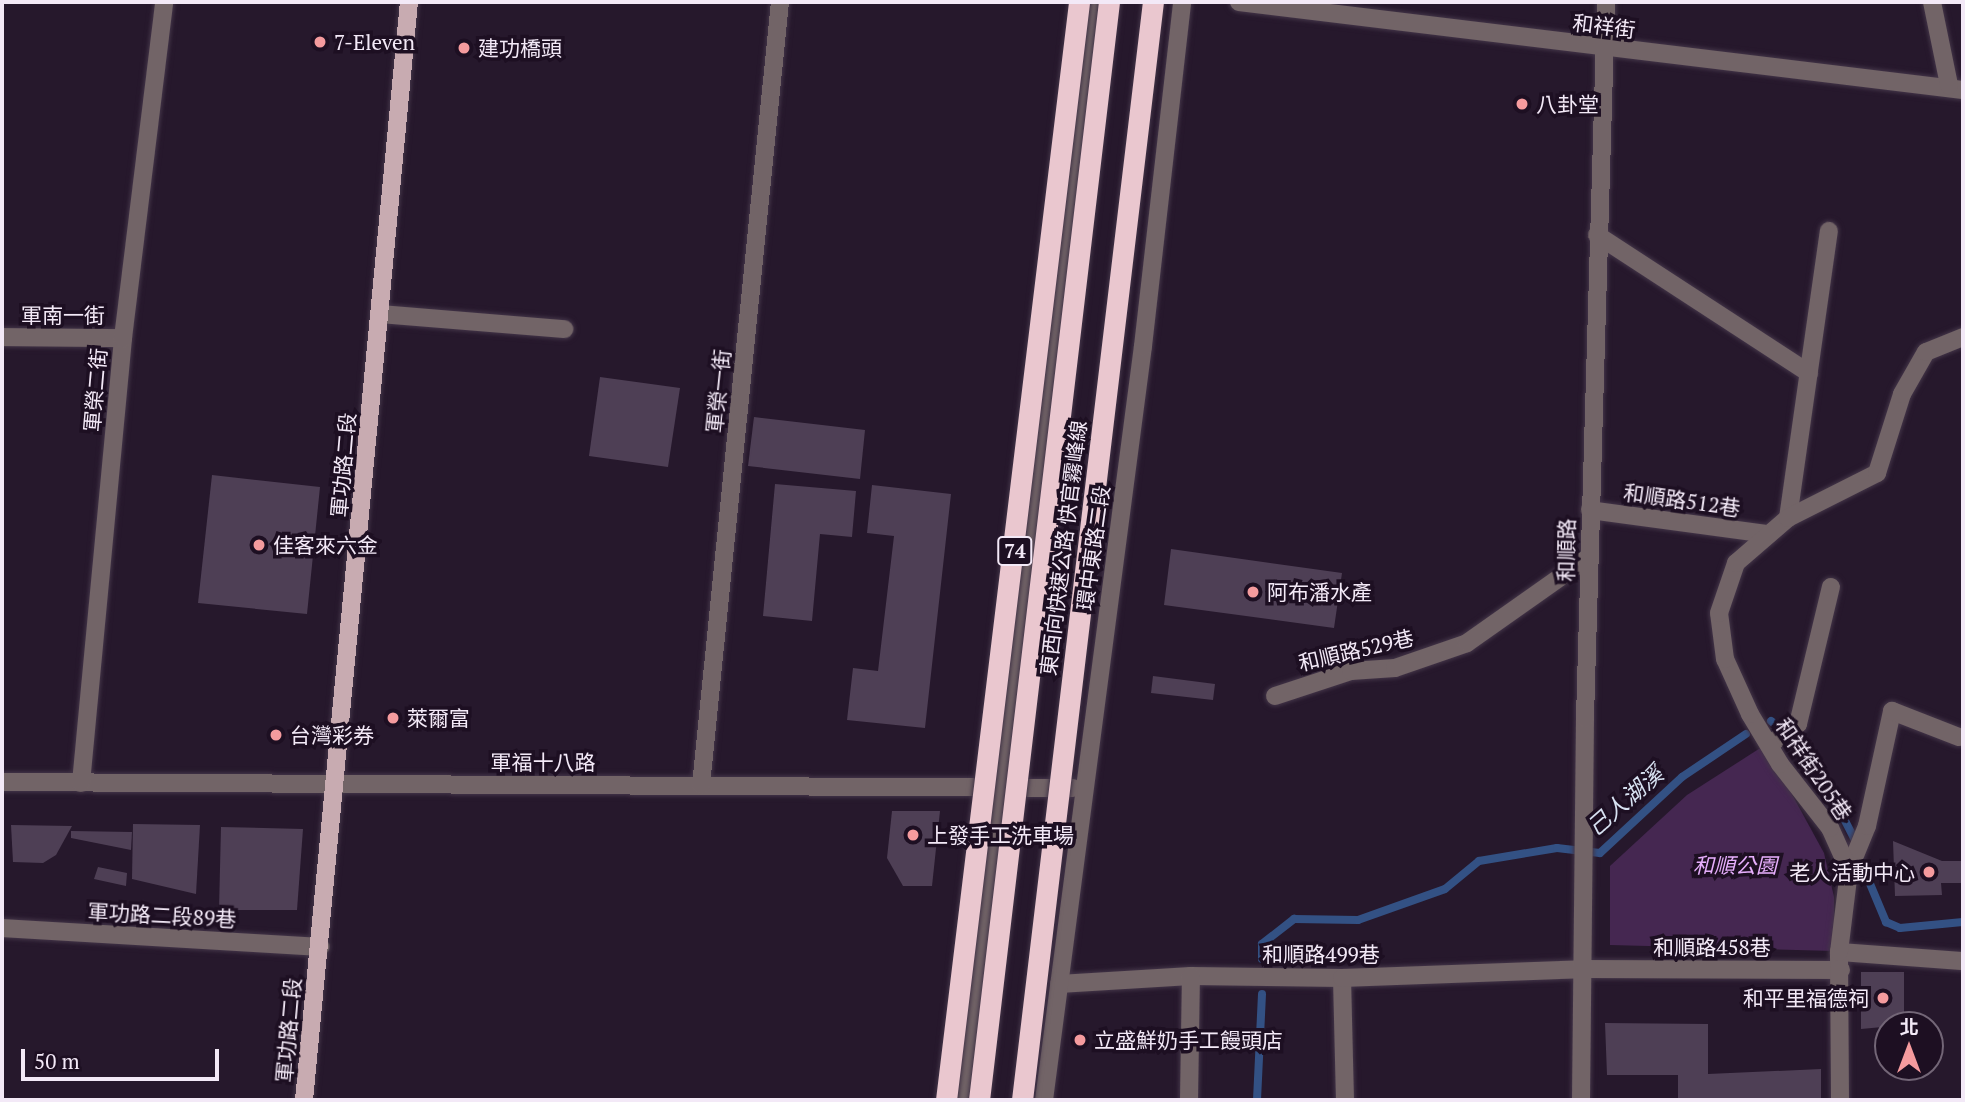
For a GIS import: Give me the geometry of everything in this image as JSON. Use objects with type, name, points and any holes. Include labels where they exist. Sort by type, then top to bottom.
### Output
[{"type":"highway","name":"74","points":[[946,1100],[1079,2]]},
{"type":"highway","name":"東西向快速公路 快官霧峰線","points":[[979,1100],[1109,2]]},
{"type":"highway","name":"東西向快速公路 快官霧峰線","points":[[1021,1100],[1153,2]]},
{"type":"main road","name":"軍功路二段","points":[[304,1100],[337,784],[410,2]]},
{"type":"street","name":"軍榮二街","points":[[81,783],[123,338],[164,2]]},
{"type":"street","name":"軍榮一街","points":[[701,785],[780,2]]},
{"type":"street","points":[[962,1100],[1097,2]]},
{"type":"street","name":"環中東路二段","points":[[1044,1100],[1143,346],[1182,2]]},
{"type":"street","name":"和祥街","points":[[1239,2],[1604,49],[1956,88]]},
{"type":"street","name":"和順路","points":[[1581,1100],[1582,834],[1597,235],[1606,2]]},
{"type":"street","points":[[1932,2],[1956,88]]},
{"type":"street","points":[[1788,518],[1829,231]]},
{"type":"street","points":[[1597,235],[1809,373]]},
{"type":"street","points":[[380,314],[564,329]]},
{"type":"street","name":"軍南一街","points":[[2,337],[123,338]]},
{"type":"street","name":"和祥街205巷","points":[[1851,863],[1830,828],[1770,745],[1725,659],[1719,613],[1736,563],[1768,534],[1788,518],[1877,473],[1902,394],[1926,352],[1963,337]]},
{"type":"street","name":"和順路512巷","points":[[1590,510],[1768,534]]},
{"type":"street","name":"和順路529巷","points":[[1275,696],[1351,671],[1395,668],[1466,643],[1589,557]]},
{"type":"street","points":[[1770,745],[1795,726],[1831,587]]},
{"type":"street","points":[[1840,1100],[1840,961],[1851,863],[1867,826],[1892,711],[1959,737]]},
{"type":"street","name":"軍福十八路","points":[[2,782],[1084,788]]},
{"type":"street","name":"軍功路二段89巷","points":[[2,928],[320,947]]},
{"type":"street","name":"和順路458巷","points":[[1583,969],[1840,961],[1963,961]]},
{"type":"street","name":"和順路499巷","points":[[1059,984],[1191,976],[1342,978],[1583,969]]},
{"type":"street","points":[[1189,1100],[1191,976]]},
{"type":"street","points":[[1342,978],[1345,1098]]},
{"type":"green space","name":"和順公園","points":[[1765,745],[1824,853],[1834,897],[1834,951],[1610,945],[1610,866],[1687,795]]},
{"type":"building","points":[[600,377],[680,388],[668,467],[589,456]]},
{"type":"building","points":[[754,417],[865,430],[860,479],[748,466]]},
{"type":"building","name":"佳客來六金","points":[[212,475],[320,487],[307,614],[198,603]]},
{"type":"building","points":[[775,484],[856,491],[852,537],[820,534],[812,621],[763,616]]},
{"type":"building","points":[[872,485],[951,494],[925,728],[847,720],[853,668],[878,671],[894,536],[867,533]]},
{"type":"building","name":"阿布潘水產","points":[[1171,549],[1342,573],[1334,628],[1164,605]]},
{"type":"building","points":[[1153,676],[1215,684],[1213,700],[1151,693]]},
{"type":"building","name":"上發手工洗車場","points":[[892,811],[940,811],[932,886],[903,886],[887,858]]},
{"type":"building","points":[[133,824],[200,825],[196,894],[132,879]]},
{"type":"building","points":[[11,825],[72,826],[56,855],[43,863],[13,862]]},
{"type":"building","points":[[221,827],[303,829],[297,910],[219,910]]},
{"type":"building","points":[[71,831],[132,832],[131,850],[71,838]]},
{"type":"building","name":"老人活動中心","points":[[1893,841],[1942,861],[1963,861],[1963,883],[1941,883],[1942,895],[1895,896]]},
{"type":"building","points":[[98,867],[127,873],[126,886],[94,879]]},
{"type":"building","name":"和平里福德祠","points":[[1861,972],[1904,972],[1904,1011],[1874,1011],[1874,1028],[1861,1029]]},
{"type":"building","points":[[1605,1023],[1708,1024],[1708,1074],[1821,1069],[1821,1100],[1678,1100],[1678,1075],[1607,1075]]},
{"type":"waterway","name":"己人湖溪","points":[[1771,721],[1809,751],[1856,842]]},
{"type":"waterway","name":"己人湖溪","points":[[1262,959],[1262,944],[1294,919],[1358,920],[1445,889],[1479,861],[1557,848],[1600,853],[1682,777],[1746,734]]},
{"type":"waterway","name":"己人湖溪","points":[[1858,855],[1886,922],[1900,928],[1963,922]]},
{"type":"waterway","name":"己人湖溪","points":[[1257,1100],[1262,994]]},
{"type":"place","name":"7-Eleven","points":[[320,42]]},
{"type":"place","name":"建功橋頭","points":[[464,48]]},
{"type":"place","name":"八卦堂","points":[[1522,104]]},
{"type":"place","name":"佳客來六金","points":[[259,545]]},
{"type":"place","name":"阿布潘水產","points":[[1253,592]]},
{"type":"place","name":"萊爾富","points":[[393,718]]},
{"type":"place","name":"台灣彩券","points":[[276,735]]},
{"type":"place","name":"上發手工洗車場","points":[[913,835]]},
{"type":"place","name":"老人活動中心","points":[[1929,872]]},
{"type":"place","name":"和平里福德祠","points":[[1883,998]]},
{"type":"place","name":"立盛鮮奶手工饅頭店","points":[[1080,1040]]}]
